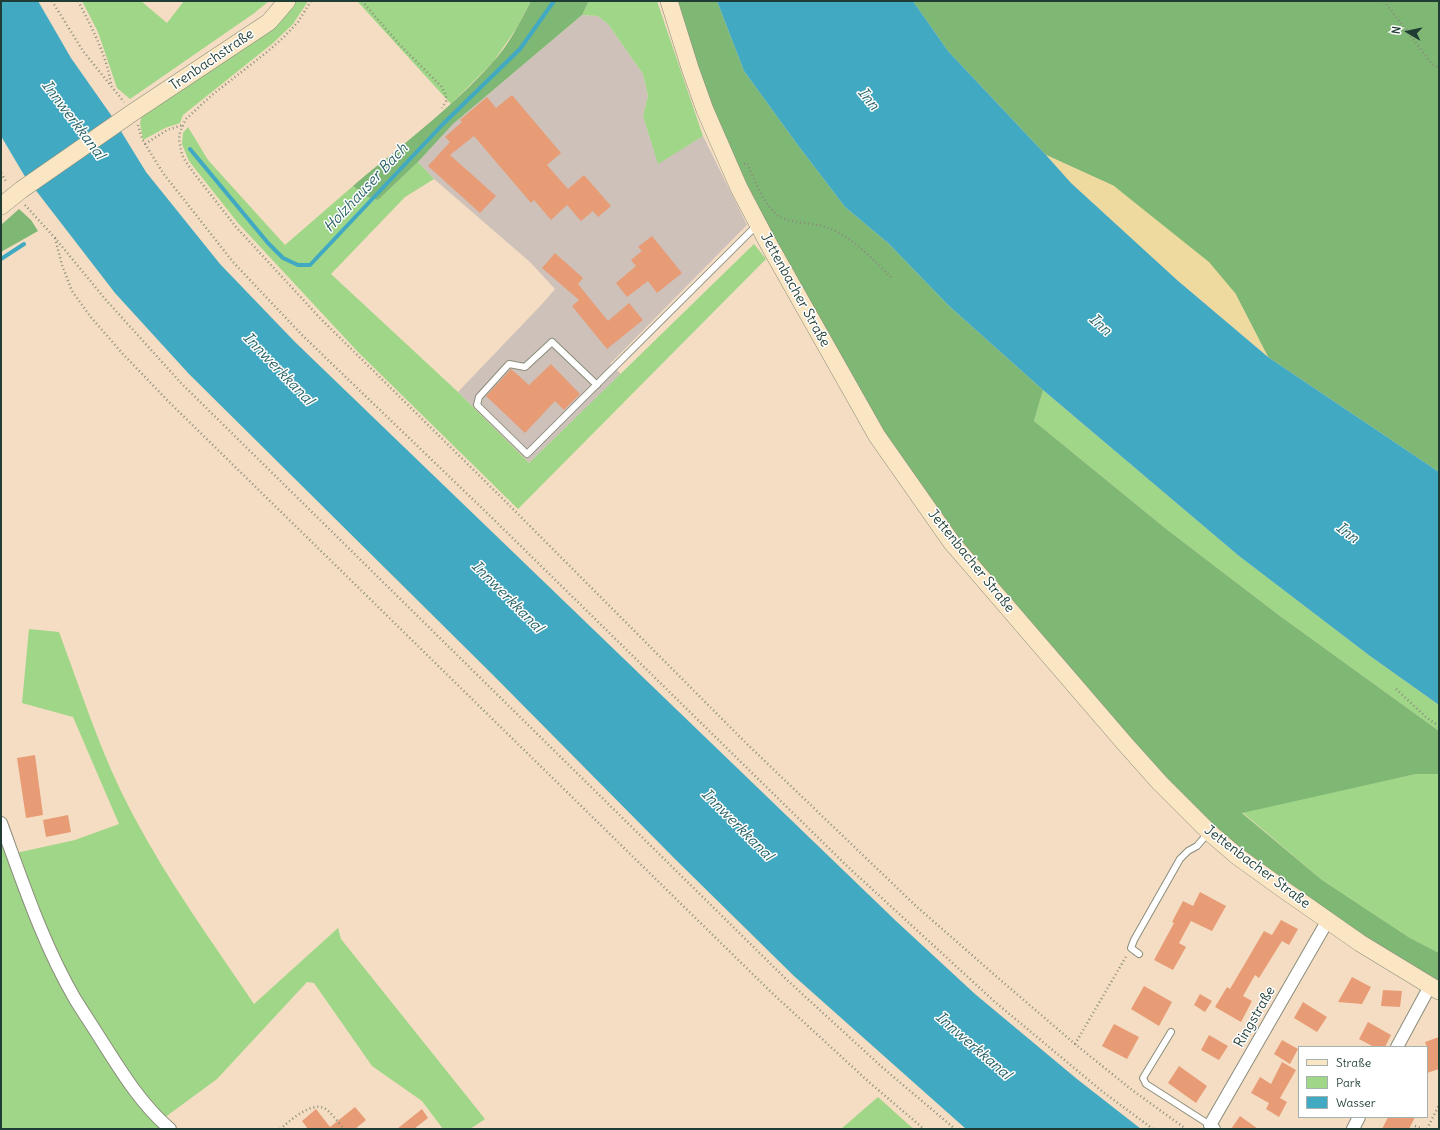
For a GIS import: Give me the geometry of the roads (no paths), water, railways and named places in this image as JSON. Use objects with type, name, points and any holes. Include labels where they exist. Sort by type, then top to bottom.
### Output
[{"type":"street","name":"Trenbachstraße","points":[[1,206],[15,194],[132,113],[268,22],[287,1]]},
{"type":"street","name":"Jettenbacher Straße","points":[[669,1],[705,110],[739,188],[877,436],[952,543],[1126,745],[1160,783],[1209,832],[1243,860],[1381,957],[1434,988]]},
{"type":"street","points":[[1,823],[24,886],[49,947],[75,999],[129,1083],[157,1117],[170,1129]]},
{"type":"street","name":"Ringstraße","points":[[1212,1127],[1328,920]]},
{"type":"street","points":[[1398,1046],[1434,988]]},
{"type":"lane","points":[[597,385],[552,342],[525,367],[509,364],[479,397],[477,405],[527,454],[597,385],[758,224]]},
{"type":"lane","points":[[1139,954],[1131,948],[1134,940],[1180,859],[1188,850],[1197,846],[1209,832]]},
{"type":"lane","points":[[1171,1032],[1143,1078],[1146,1084],[1212,1127]]},
{"type":"water","name":"Innwerkkanal","points":[[1,1],[38,1],[71,58],[111,115],[146,172],[220,264],[295,342],[896,921],[975,994],[1077,1079],[1141,1129],[966,1129],[794,976],[675,859],[493,675],[189,374],[115,293],[24,175],[1,136]]},
{"type":"water","name":"Inn","points":[[717,1],[913,1],[948,51],[1071,183],[1177,280],[1268,357],[1439,472],[1439,705],[1370,656],[1239,556],[1043,390],[949,306],[888,243],[845,207],[744,71]]},
{"type":"waterway","name":"Holzhauser Bach","points":[[190,149],[268,243],[283,258],[298,265],[310,265],[443,124],[520,49],[554,1]]},
{"type":"waterway","name":"Holzhauser Bach","points":[[1,259],[24,244]]}]
